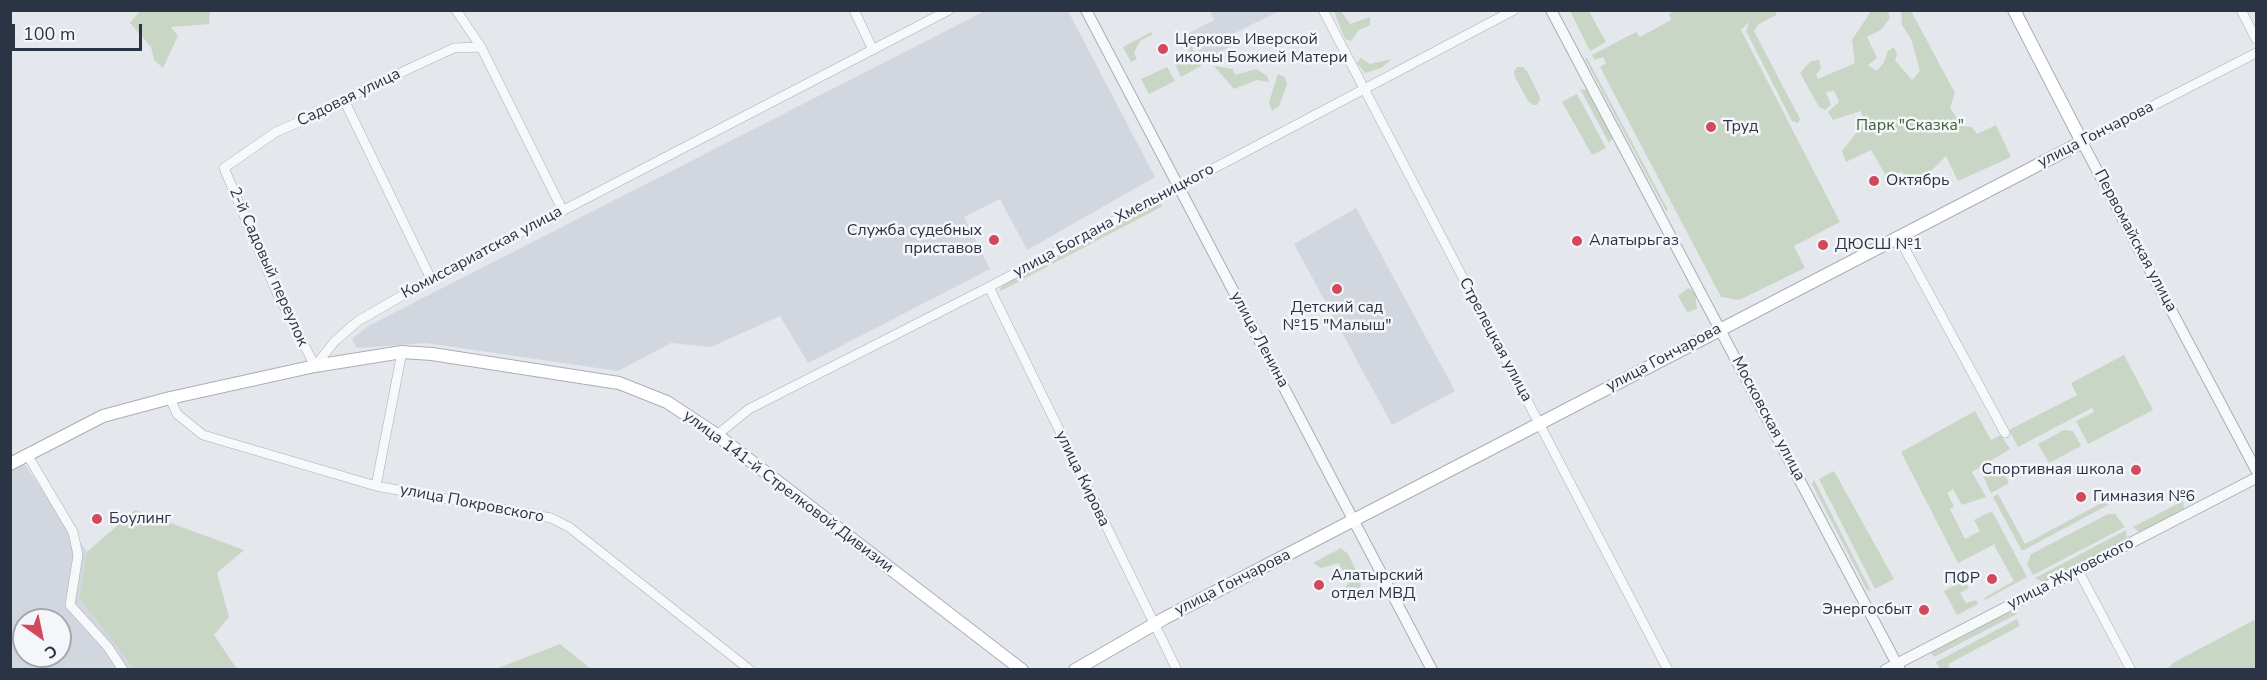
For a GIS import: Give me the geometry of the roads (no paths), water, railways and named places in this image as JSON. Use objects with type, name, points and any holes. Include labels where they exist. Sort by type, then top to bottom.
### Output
[{"type":"main road","name":"Первомайская улица","points":[[2014,10],[2082,142]]},
{"type":"main road","name":"улица Гончарова","points":[[1075,669],[1154,624],[2082,142]]},
{"type":"main road","name":"улица 141-й Стрелковой Дивизии","points":[[315,366],[402,352],[432,354],[619,383],[667,402],[717,435],[1022,669]]},
{"type":"main road","points":[[10,464],[103,416],[170,398],[315,366]]},
{"type":"street","points":[[456,10],[481,47],[563,211]]},
{"type":"street","points":[[854,10],[873,50]]},
{"type":"street","name":"Комиссариатская улица","points":[[315,366],[334,341],[358,321],[431,279],[949,10]]},
{"type":"street","name":"улица Ленина","points":[[1086,10],[1432,669]]},
{"type":"street","name":"Стрелецкая улица","points":[[1323,10],[1668,669]]},
{"type":"street","name":"улица Богдана Хмельницкого","points":[[717,435],[749,409],[989,287],[1514,10]]},
{"type":"street","name":"Московская улица","points":[[1551,10],[1898,666]]},
{"type":"street","points":[[2241,10],[2256,39]]},
{"type":"street","name":"Садовая улица","points":[[224,168],[276,132],[345,102],[358,92],[454,48],[481,47]]},
{"type":"street","name":"улица Гончарова","points":[[2082,142],[2256,53]]},
{"type":"street","points":[[345,102],[431,279]]},
{"type":"street","name":"Первомайская улица","points":[[2082,142],[2256,470]]},
{"type":"street","name":"2-й Садовый переулок","points":[[224,168],[278,295],[315,366]]},
{"type":"street","points":[[1899,238],[2005,433]]},
{"type":"street","name":"улица Кирова","points":[[989,287],[1177,669]]},
{"type":"street","points":[[376,486],[402,352]]},
{"type":"street","name":"улица Покровского","points":[[170,398],[177,414],[203,435],[376,486],[551,518],[569,527],[750,669]]},
{"type":"street","points":[[28,456],[74,532],[78,555],[70,605],[108,647],[123,669]]},
{"type":"street","name":"улица Жуковского","points":[[1885,669],[1898,666],[2256,478]]},
{"type":"street","points":[[2078,570],[2131,669]]},
{"type":"place","name":"Церковь Иверской иконы Божией Матери","points":[[1163,49]]},
{"type":"place","name":"Труд","points":[[1711,127]]},
{"type":"place","name":"Октябрь","points":[[1874,181]]},
{"type":"place","name":"Служба судебных приставов","points":[[994,240]]},
{"type":"place","name":"Алатырьгаз","points":[[1577,241]]},
{"type":"place","name":"ДЮСШ №1","points":[[1823,245]]},
{"type":"place","name":"Детский сад №15 \"Малыш\"","points":[[1337,289]]},
{"type":"place","name":"Спортивная школа","points":[[2136,470]]},
{"type":"place","name":"Гимназия №6","points":[[2081,497]]},
{"type":"place","name":"Боулинг","points":[[97,519]]},
{"type":"place","name":"ПФР","points":[[1992,579]]},
{"type":"place","name":"Алатырский отдел МВД","points":[[1319,585]]},
{"type":"place","name":"Энергосбыт","points":[[1924,610]]},
{"type":"park label","name":"Парк \"Сказка\"","points":[[1910,126]]}]
